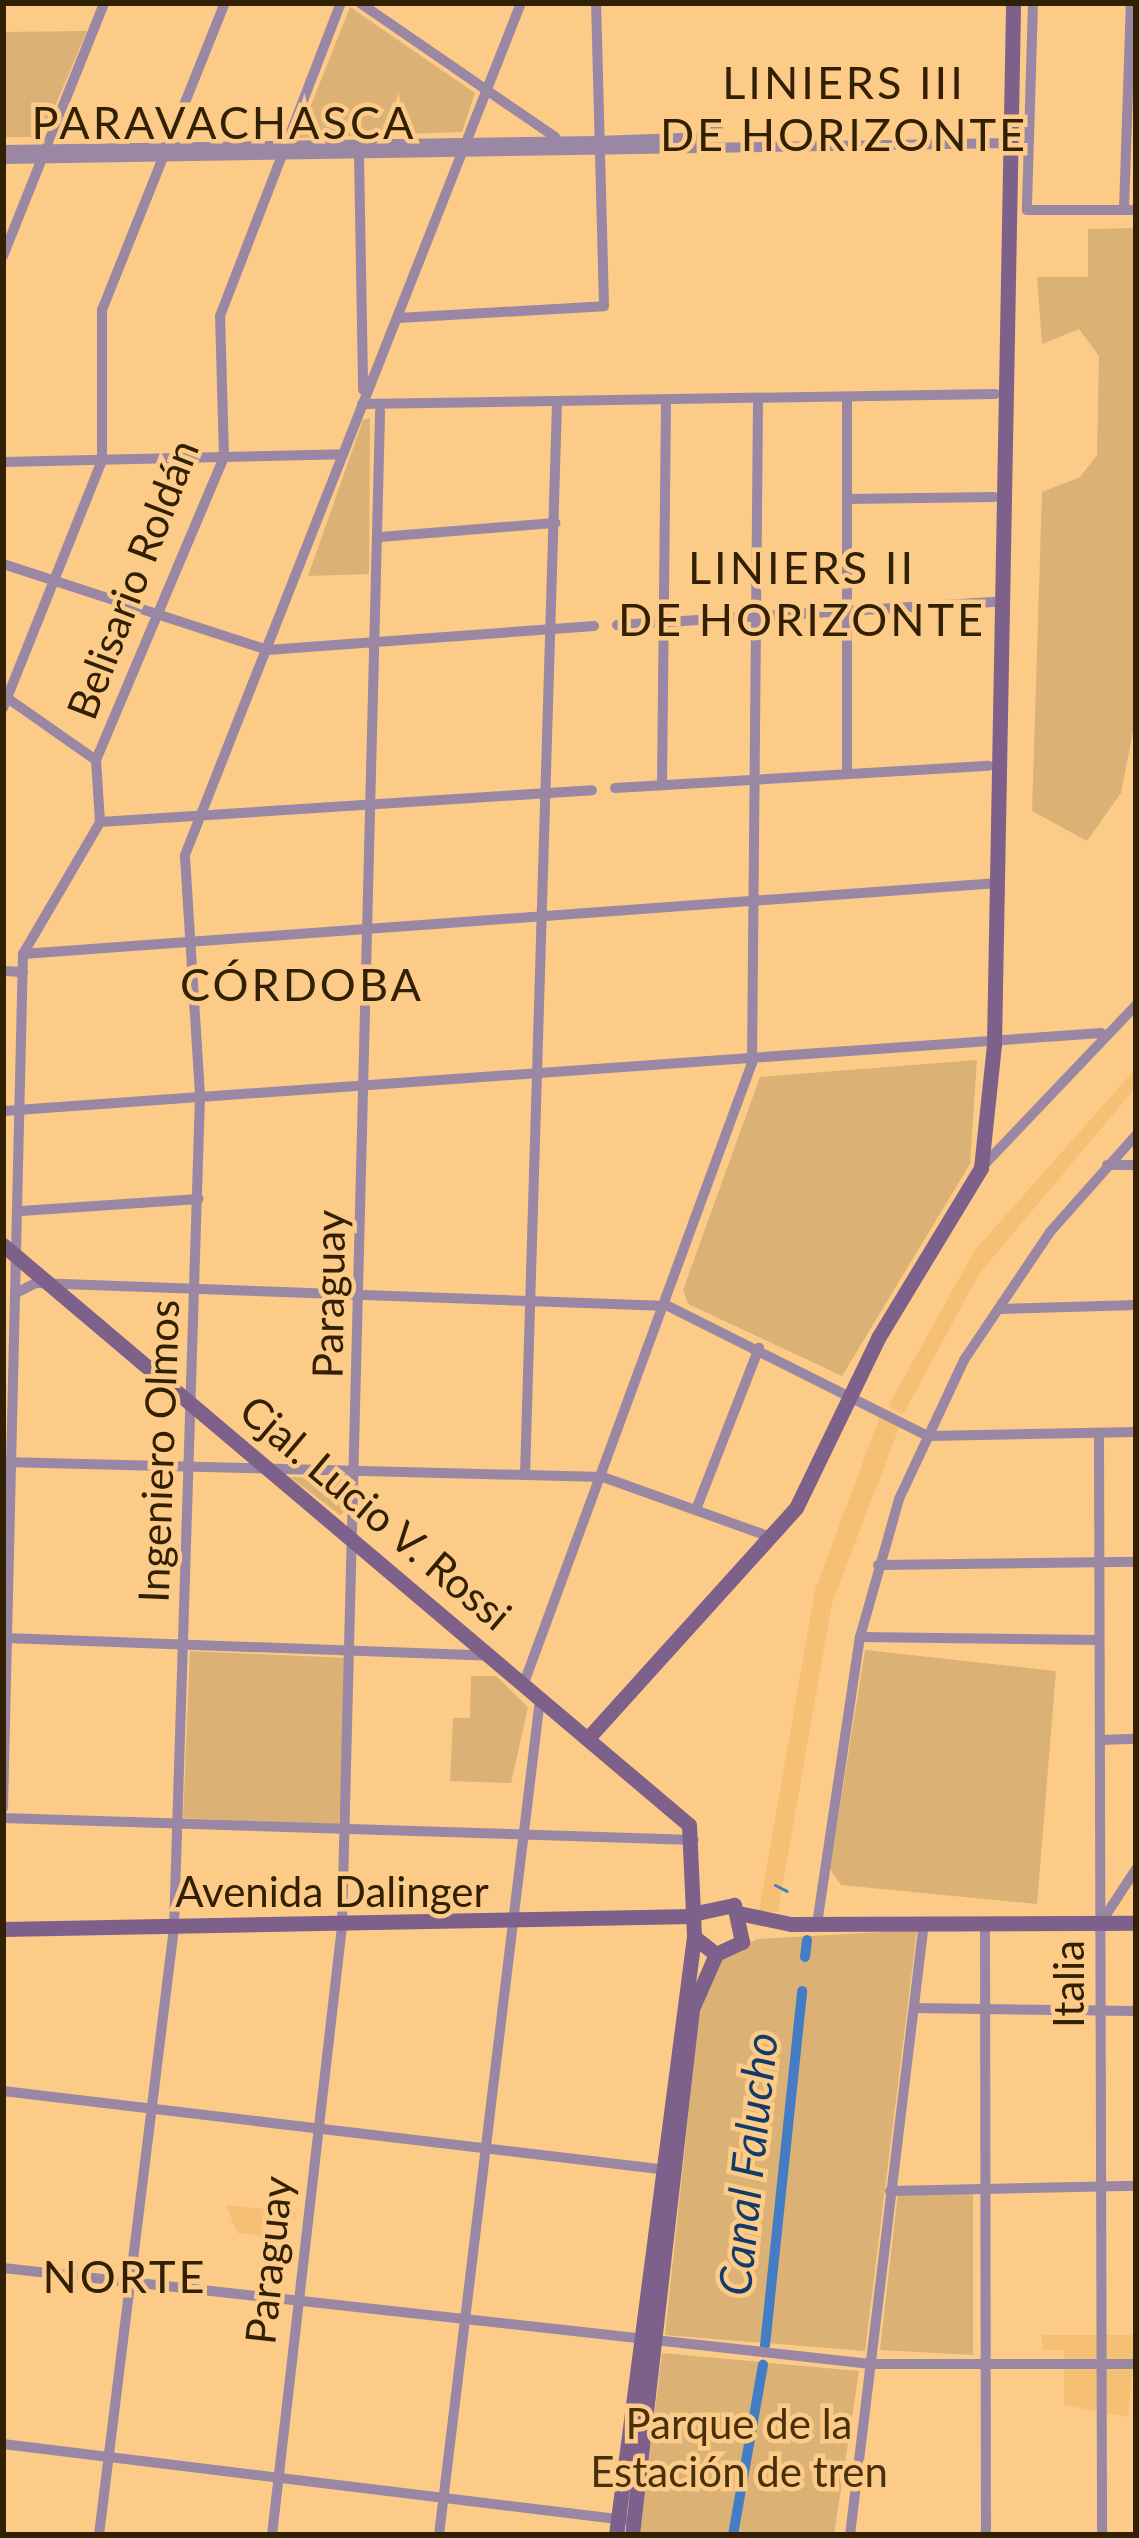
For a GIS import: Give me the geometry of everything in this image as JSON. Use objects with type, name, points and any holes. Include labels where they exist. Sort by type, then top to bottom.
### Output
[{"type":"street","points":[[3,256],[104,3]]},
{"type":"street","points":[[96,760],[4,700],[102,460],[98,328],[225,3]]},
{"type":"street","name":"Belisario Roldán","points":[[100,822],[96,760],[224,457],[220,316],[341,3]]},
{"type":"street","points":[[360,3],[374,7],[489,94],[563,140]]},
{"type":"street","name":"Ingeniero Olmos","points":[[99,2535],[148,2108],[174,1928],[198,1291],[200,1095],[183,941],[196,820],[268,650],[363,402],[472,146],[521,3]]},
{"type":"street","points":[[398,318],[596,314],[608,288],[597,145],[596,3]]},
{"type":"street","points":[[981,1168],[994,1044],[1013,3]]},
{"type":"street","points":[[1034,3],[1027,210],[1130,210],[1131,3]]},
{"type":"street","points":[[285,148],[359,154],[563,140],[597,145],[718,127]]},
{"type":"street","points":[[3,159],[167,149],[1010,143]]},
{"type":"street","points":[[3,149],[44,154]]},
{"type":"street","points":[[359,154],[363,402],[380,411],[995,394]]},
{"type":"street","points":[[847,398],[847,774]]},
{"type":"street","points":[[524,1683],[668,1306],[752,1063],[758,400]]},
{"type":"street","points":[[662,785],[666,403]]},
{"type":"street","points":[[525,1474],[543,915],[552,792],[557,406]]},
{"type":"street","name":"Paraguay","points":[[272,2535],[315,2128],[342,1926],[372,927],[380,411]]},
{"type":"street","points":[[3,462],[343,454]]},
{"type":"street","points":[[847,499],[994,497]]},
{"type":"street","points":[[380,537],[555,524]]},
{"type":"street","points":[[3,564],[268,650],[377,647],[594,626]]},
{"type":"street","points":[[617,625],[993,602]]},
{"type":"street","points":[[615,788],[988,766]]},
{"type":"street","points":[[3,1808],[10,1346],[18,1292],[25,1109],[23,954],[100,822],[196,820],[375,802],[592,790]]},
{"type":"street","points":[[23,954],[998,883]]},
{"type":"street","points":[[3,971],[23,972]]},
{"type":"street","points":[[588,1738],[771,1538],[818,1474],[851,1393],[981,1168],[1101,1034],[1136,1005]]},
{"type":"street","points":[[3,1111],[538,1073],[752,1063],[1101,1034]]},
{"type":"street","points":[[818,1924],[860,1637],[878,1565],[928,1436],[999,1309],[1107,1165],[1136,1135]]},
{"type":"street","points":[[1107,1165],[1136,1166]]},
{"type":"street","points":[[21,1211],[199,1199]]},
{"type":"street","name":"Cjal. Lucio V. Rossi","points":[[3,1245],[541,1697],[698,1848]]},
{"type":"street","points":[[18,1292],[49,1284],[668,1306],[851,1393],[928,1436],[1136,1432]]},
{"type":"street","points":[[999,1309],[1136,1305]]},
{"type":"street","points":[[697,1507],[759,1348]]},
{"type":"street","name":"Italia","points":[[1099,1433],[1102,2535]]},
{"type":"street","points":[[8,1463],[603,1477],[697,1507],[771,1538]]},
{"type":"street","points":[[878,1565],[1136,1562]]},
{"type":"street","points":[[860,1637],[1099,1640]]},
{"type":"street","points":[[5,1638],[492,1656]]},
{"type":"street","points":[[439,2535],[519,1835],[541,1697]]},
{"type":"street","points":[[1100,1740],[1136,1739]]},
{"type":"street","points":[[3,1818],[519,1835],[698,1848]]},
{"type":"street","points":[[698,1848],[718,1900],[743,1914],[791,1924],[1136,1924]]},
{"type":"street","points":[[3,2444],[443,2495],[625,2528],[694,1925],[698,1848]]},
{"type":"street","points":[[1100,1924],[1136,1870]]},
{"type":"street","name":"Avenida Dalinger","points":[[3,1929],[694,1925],[718,1900]]},
{"type":"street","points":[[743,1914],[746,1934]]},
{"type":"street","points":[[850,2535],[924,1923]]},
{"type":"street","points":[[665,2169],[692,2009],[716,1954],[746,1934],[791,1924]]},
{"type":"street","points":[[986,1924],[986,2535]]},
{"type":"street","points":[[694,1925],[716,1954]]},
{"type":"street","points":[[914,2008],[1136,2011]]},
{"type":"street","points":[[3,2091],[665,2169]]},
{"type":"street","points":[[890,2191],[1136,2186]]},
{"type":"street","points":[[3,2268],[466,2318],[646,2343],[871,2364],[1136,2364]]},
{"type":"shaded area","points":[[1136,1068],[1136,1087],[979,1274],[903,1415],[888,1406],[975,1250]]},
{"type":"shaded area","points":[[880,1416],[899,1428],[832,1603],[778,1912],[759,1911],[815,1590]]},
{"type":"shaded area","points":[[226,2205],[296,2212],[295,2220],[264,2217],[262,2236],[237,2233]]},
{"type":"shaded area","points":[[1042,2335],[1136,2335],[1128,2417],[1064,2405],[1064,2350],[1042,2350]]},
{"type":"green space","points":[[350,7],[475,93],[462,132],[298,138]]},
{"type":"green space","points":[[87,31],[42,137],[3,137],[3,32]]},
{"type":"green space","points":[[1136,228],[1136,716],[1121,793],[1087,841],[1032,811],[1042,492],[1080,477],[1097,455],[1099,356],[1079,329],[1042,344],[1037,277],[1088,277],[1088,229]]},
{"type":"green space","points":[[370,418],[369,574],[308,576],[363,420]]},
{"type":"green space","points":[[977,1060],[970,1164],[842,1376],[688,1304],[683,1290],[760,1077]]},
{"type":"green space","points":[[290,1477],[344,1479],[347,1510],[340,1515]]},
{"type":"green space","points":[[865,1650],[1056,1671],[1037,1904],[841,1885],[830,1869]]},
{"type":"green space","points":[[190,1651],[347,1658],[339,1825],[183,1818]]},
{"type":"green space","points":[[471,1676],[496,1676],[528,1707],[511,1783],[450,1781],[453,1718],[470,1718]]},
{"type":"green space","points":[[917,1930],[865,2351],[665,2335],[699,2015],[719,1962],[757,1939]]},
{"type":"green space","points":[[898,2193],[973,2193],[973,2355],[880,2350]]},
{"type":"green space","name":"Parque de la Estación de tren","points":[[662,2353],[859,2371],[834,2535],[640,2535]]},
{"type":"waterway","points":[[775,1885],[787,1891]]},
{"type":"waterway","name":"Canal Falucho","points":[[805,1957],[807,1940]]},
{"type":"waterway","name":"Canal Falucho","points":[[765,2345],[802,1991]]},
{"type":"waterway","name":"Canal Falucho","points":[[733,2535],[763,2365]]},
{"type":"district","name":"LINIERS III DE HORIZONTE","points":[[844,109]]},
{"type":"district","name":"PARAVACHASCA","points":[[224,123]]},
{"type":"district","name":"LINIERS II DE HORIZONTE","points":[[802,594]]},
{"type":"district","name":"CÓRDOBA","points":[[302,985]]},
{"type":"district","name":"NORTE","points":[[125,2277]]}]
